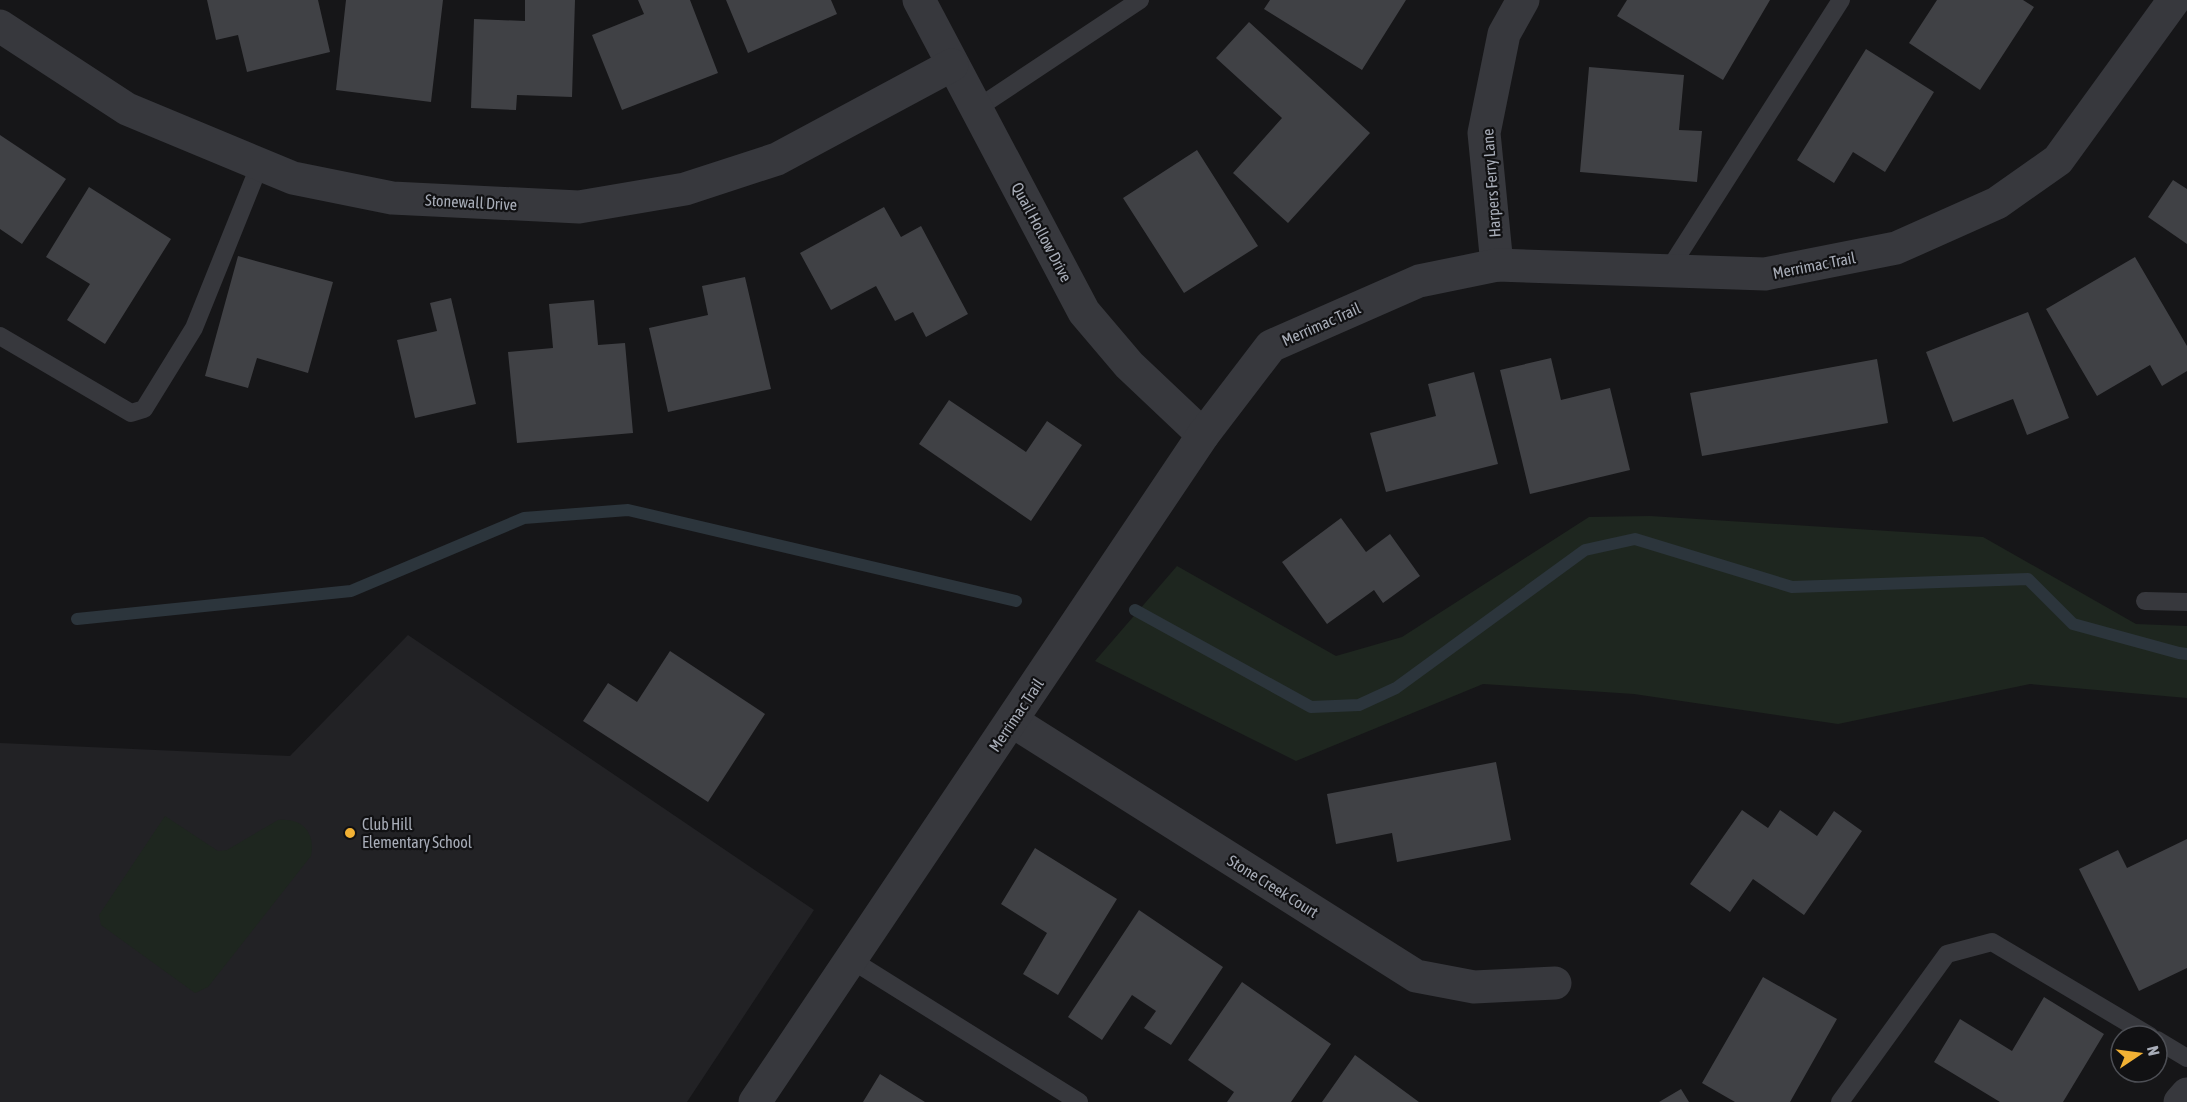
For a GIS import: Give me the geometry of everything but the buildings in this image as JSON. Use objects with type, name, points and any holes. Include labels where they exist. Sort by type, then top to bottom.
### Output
[{"type":"street","name":"Quail Hollow Drive","points":[[919,0],[1084,312],[1129,365],[1203,435]]},
{"type":"street","name":"Harpers Ferry Lane","points":[[1497,265],[1484,133],[1504,34],[1523,0]]},
{"type":"street","name":"Merrimac Trail","points":[[755,1102],[1203,435],[1271,346],[1419,281],[1497,265],[1765,274],[1896,248],[1997,203],[2058,160],[2174,0]]},
{"type":"street","name":"Stonewall Drive","points":[[0,26],[127,109],[293,178],[392,198],[579,207],[685,189],[777,159],[952,65]]},
{"type":"street","name":"Stone Creek Court","points":[[1012,721],[1416,976],[1474,987],[1555,983]]},
{"type":"street","points":[[2180,1102],[2187,1094]]},
{"type":"lane","points":[[976,110],[1140,0]]},
{"type":"lane","points":[[1668,271],[1841,0]]},
{"type":"lane","points":[[0,336],[131,413],[144,409],[194,328],[260,164]]},
{"type":"lane","points":[[2145,601],[2187,602]]},
{"type":"lane","points":[[1840,1102],[1947,954],[1992,942],[2130,1024]]},
{"type":"lane","points":[[850,959],[1080,1102]]},
{"type":"lane","points":[[2169,1047],[2187,1058]]},
{"type":"shaded area","points":[[1650,516],[1983,537],[2136,624],[2187,626],[2187,698],[2030,684],[1838,724],[1634,694],[1483,684],[1296,761],[1095,661],[1177,566],[1336,656],[1402,637],[1589,517]]},
{"type":"shaded area","name":"Club Hill Elementary School","points":[[408,635],[814,910],[687,1102],[0,1102],[0,743],[290,756]]},
{"type":"shaded area","points":[[165,816],[218,851],[227,850],[278,820],[294,821],[300,824],[305,828],[311,840],[311,856],[208,987],[195,993],[101,925],[99,915]]},
{"type":"waterway","points":[[77,619],[351,591],[524,518],[628,510],[1016,601]]},
{"type":"waterway","points":[[1135,610],[1311,707],[1359,705],[1396,688],[1585,550],[1635,539],[1792,587],[2028,579],[2073,624],[2187,654]]},
{"type":"place","name":"Club Hill Elementary School","points":[[350,833]]}]
